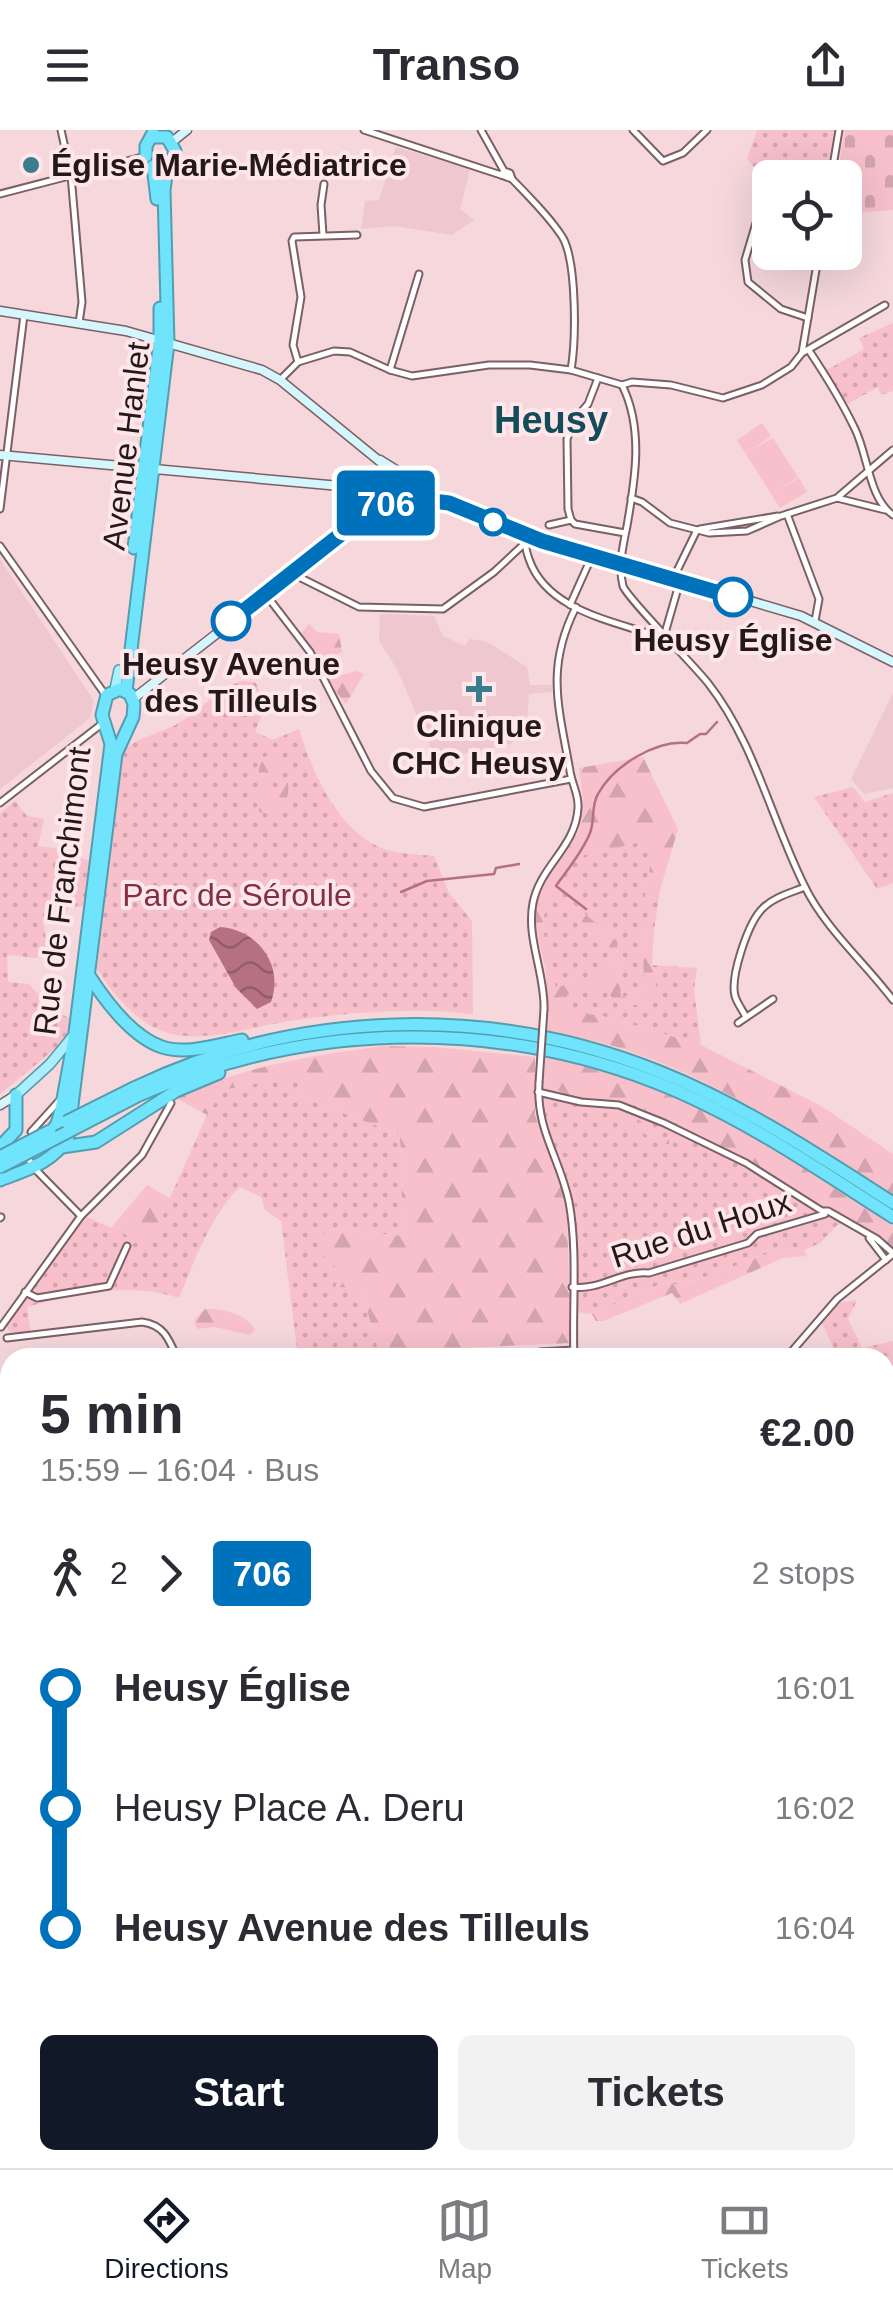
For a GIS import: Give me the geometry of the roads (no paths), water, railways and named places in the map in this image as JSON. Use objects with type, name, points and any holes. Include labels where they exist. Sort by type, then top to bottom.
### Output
[{"type":"highway","points":[[162,135],[146,146],[157,189],[164,341]]},
{"type":"highway","name":"Avenue Hanlet","points":[[120,693],[164,341],[165,207],[169,165],[175,152],[162,135]]},
{"type":"highway","points":[[149,161],[169,165]]},
{"type":"highway","name":"Avenue Hanlet","points":[[120,670],[148,468]]},
{"type":"highway","name":"Rue de Franchimont","points":[[70,1074],[74,1033],[82,996],[88,974],[116,754],[133,717],[120,693],[102,710],[110,744],[82,996],[70,1074]]},
{"type":"highway","points":[[104,724],[125,729]]},
{"type":"highway","points":[[88,974],[150,1041],[176,1049],[378,1020],[444,1020],[568,1043],[661,1072],[750,1115],[893,1203]]},
{"type":"highway","points":[[82,996],[100,995],[110,1002]]},
{"type":"highway","points":[[0,1159],[198,1060],[302,1034],[388,1024],[474,1027]]},
{"type":"highway","points":[[136,1092],[247,1057],[332,1041],[450,1036],[537,1047],[614,1067],[702,1103],[893,1216]]},
{"type":"highway","points":[[65,1142],[96,1142],[200,1080],[271,1058],[387,1042],[537,1047]]},
{"type":"highway","points":[[0,1159],[25,1152],[53,1130],[70,1074]]},
{"type":"highway","points":[[0,1180],[34,1168],[65,1142],[70,1074]]},
{"type":"highway","points":[[0,1159],[15,1134],[16,1095]]},
{"type":"highway","points":[[0,1106],[16,1116]]},
{"type":"highway","points":[[58,1108],[65,1142]]},
{"type":"main road","points":[[162,135],[187,130]]},
{"type":"main road","points":[[0,311],[164,341],[246,365],[280,380],[380,460],[449,503],[526,540],[815,621],[893,662]]},
{"type":"main road","points":[[3,455],[367,488],[449,503]]},
{"type":"main road","points":[[380,460],[407,498]]},
{"type":"main road","points":[[367,488],[397,481],[420,484]]},
{"type":"main road","points":[[120,693],[293,574],[374,508],[397,481]]},
{"type":"main road","points":[[374,508],[418,494],[420,484]]},
{"type":"main road","points":[[367,488],[374,495],[374,508]]},
{"type":"main road","name":"Avenue Hanlet","points":[[120,670],[120,693]]},
{"type":"main road","points":[[0,1106],[50,1064],[74,1033]]},
{"type":"main road","points":[[50,1064],[60,1060],[70,1074]]},
{"type":"main road","points":[[38,1075],[56,1070],[70,1074]]},
{"type":"street","points":[[62,130],[71,175],[82,302],[79,323]]},
{"type":"street","points":[[364,130],[510,173],[557,230],[566,247],[574,319],[571,370]]},
{"type":"street","points":[[481,130],[502,173]]},
{"type":"street","points":[[633,130],[663,161],[683,152],[707,130]]},
{"type":"street","points":[[834,160],[839,130]]},
{"type":"street","points":[[0,194],[71,175],[149,161]]},
{"type":"street","points":[[324,184],[324,235]]},
{"type":"street","points":[[298,362],[293,345],[300,298],[292,241],[294,237],[358,235]]},
{"type":"street","points":[[752,238],[746,260],[748,282],[780,308],[808,318]]},
{"type":"street","points":[[816,270],[806,352],[856,430],[885,510]]},
{"type":"street","points":[[390,370],[419,274]]},
{"type":"street","points":[[280,380],[298,362],[334,352],[350,352],[412,376],[502,364],[571,370],[622,385],[651,382],[724,398],[762,385],[806,352],[885,306]]},
{"type":"street","points":[[0,509],[3,455],[24,315]]},
{"type":"street","points":[[571,520],[570,427],[588,404],[598,378]]},
{"type":"street","points":[[622,385],[638,449],[621,564],[624,590],[694,665],[741,730],[805,888],[824,921],[893,1000]]},
{"type":"street","points":[[632,498],[670,523],[709,533],[747,531],[837,498],[893,450]]},
{"type":"street","points":[[837,498],[893,515]]},
{"type":"street","points":[[784,515],[819,599],[815,621]]},
{"type":"street","points":[[549,525],[571,520],[626,534]]},
{"type":"street","points":[[293,574],[359,607],[442,609],[494,572],[526,540],[535,573],[552,593],[573,606],[660,636],[698,530]]},
{"type":"street","points":[[0,546],[120,693]]},
{"type":"street","points":[[574,1348],[570,1209],[541,1125],[538,1092],[544,982],[532,933],[532,914],[540,883],[564,852],[576,825],[578,792],[571,779],[556,664],[562,634],[592,556]]},
{"type":"street","points":[[265,594],[310,652],[370,771],[393,798],[424,806],[571,779]]},
{"type":"street","points":[[0,803],[104,724]]},
{"type":"street","points":[[746,1017],[735,997],[733,977],[754,920],[778,897],[805,888]]},
{"type":"street","points":[[738,1022],[772,999]]},
{"type":"street","points":[[538,1092],[580,1102],[619,1104],[664,1123],[746,1163],[877,1240],[893,1254],[837,1299],[795,1348]]},
{"type":"street","points":[[7,1338],[0,1326],[82,1216],[142,1155],[171,1103]]},
{"type":"street","points":[[32,1132],[58,1108]]},
{"type":"street","points":[[25,1152],[34,1168],[82,1216]]},
{"type":"street","name":"Rue du Houx","points":[[572,1286],[590,1288],[638,1272],[649,1273],[826,1214],[870,1240],[886,1260]]},
{"type":"street","points":[[24,1292],[37,1298],[109,1286],[127,1246]]},
{"type":"street","points":[[0,1344],[7,1338],[153,1323],[165,1332],[172,1348]]},
{"type":"water","points":[[220,927],[246,935],[265,952],[274,976],[271,1002],[257,1009],[236,988],[209,940],[211,932]]},
{"type":"waterway","points":[[586,909],[556,886],[587,840],[596,798],[605,783],[637,756],[662,746],[687,743],[706,734],[717,722]]},
{"type":"waterway","points":[[401,892],[427,881],[494,874],[496,868],[519,864]]},
{"type":"place","name":"Église Marie-Médiatrice","points":[[31,165]]},
{"type":"place","name":"Heusy Église","points":[[733,597]]},
{"type":"place","name":"Heusy Avenue des Tilleuls","points":[[231,621]]},
{"type":"place","name":"Clinique CHC Heusy","points":[[479,689]]},
{"type":"district","name":"Heusy","points":[[551,420]]},
{"type":"park label","name":"Parc de Séroule","points":[[237,895]]}]
